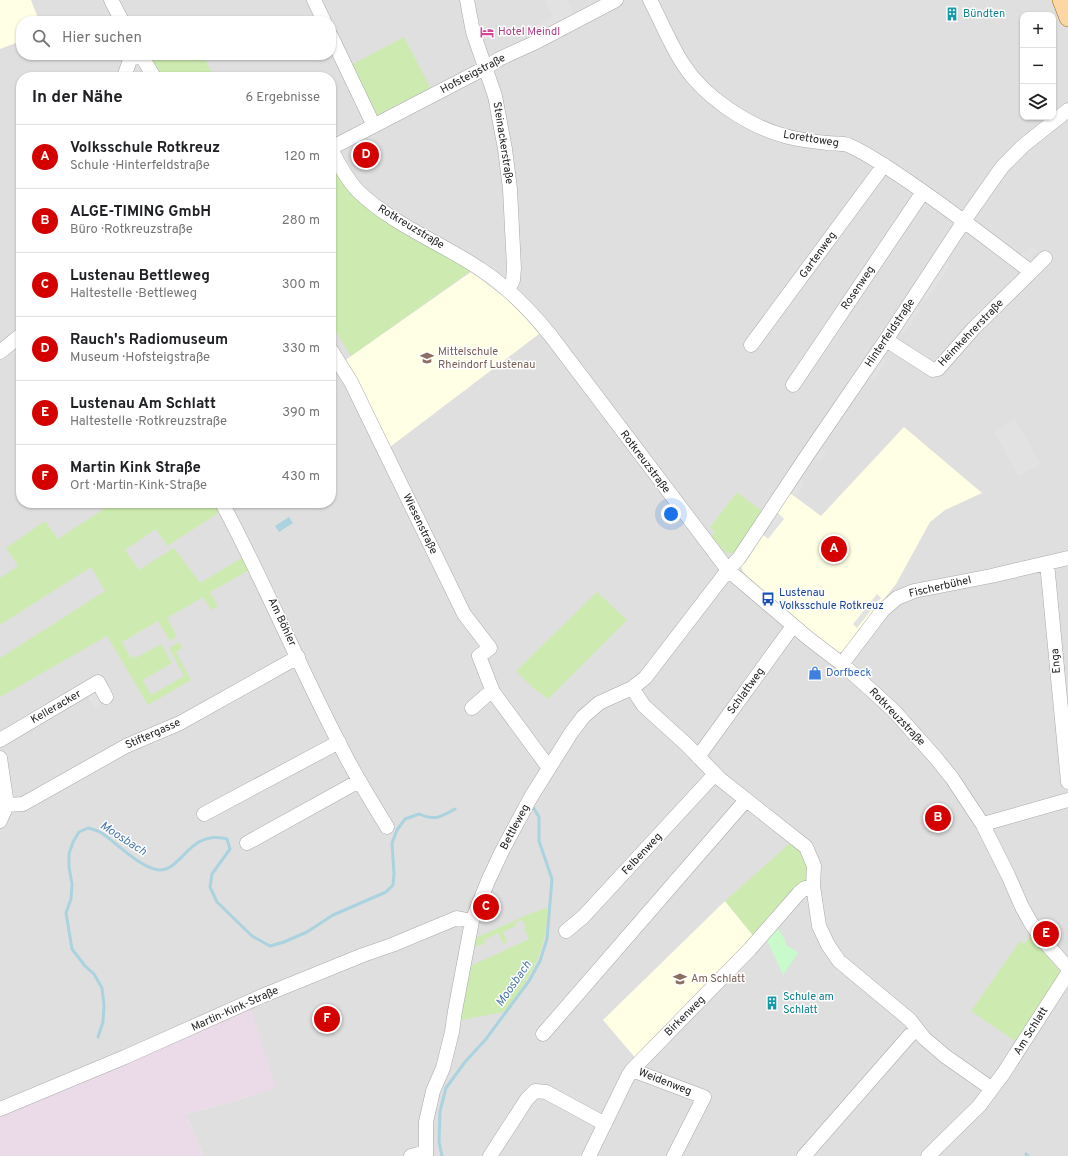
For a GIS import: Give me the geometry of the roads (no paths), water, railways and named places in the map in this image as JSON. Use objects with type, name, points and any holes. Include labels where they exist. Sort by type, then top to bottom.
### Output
[{"type":"main road","points":[[1061,0],[1068,18]]},
{"type":"street","points":[[111,0],[119,16]]},
{"type":"street","points":[[314,0],[322,16]]},
{"type":"street","name":"Steinackerstraße","points":[[467,0],[473,32],[495,96],[505,149],[510,189],[514,273],[513,280],[508,290]]},
{"type":"street","name":"Hofsteigstraße","points":[[336,146],[485,68],[499,59],[534,43],[616,0]]},
{"type":"street","name":"Lorettoweg","points":[[650,0],[683,64],[693,78],[705,90],[735,112],[761,127],[786,136],[828,143],[847,144],[884,165],[964,221]]},
{"type":"street","points":[[336,46],[374,126]]},
{"type":"street","points":[[126,72],[130,60]]},
{"type":"street","points":[[144,60],[151,72]]},
{"type":"street","name":"Hinterfeldstraße","points":[[728,570],[739,558],[886,340],[964,221],[1002,167],[1024,145],[1068,110]]},
{"type":"street","name":"Rotkreuzstraße","points":[[336,158],[351,182],[374,204],[406,226],[479,268],[508,290],[551,336],[728,570],[793,626],[842,664],[885,703],[915,734],[952,778],[983,825],[1031,923],[1041,938],[1068,968]]},
{"type":"street","name":"Gartenweg","points":[[752,345],[884,165]]},
{"type":"street","name":"Rosenweg","points":[[793,384],[924,192]]},
{"type":"street","points":[[964,221],[1031,272]]},
{"type":"street","name":"Heimkehrerstraße","points":[[886,340],[933,370],[938,369],[974,328],[1045,258]]},
{"type":"street","points":[[0,352],[16,339]]},
{"type":"street","name":"Wiesenstraße","points":[[336,358],[355,388],[464,614],[490,648],[479,656],[493,692],[549,768]]},
{"type":"street","name":"Am Böhler","points":[[224,508],[298,656],[338,742],[359,781],[387,827]]},
{"type":"street","name":"Fischerbühel","points":[[842,664],[883,610],[897,598],[923,589],[991,576],[1068,558]]},
{"type":"street","name":"Enga","points":[[1047,563],[1068,782]]},
{"type":"street","name":"Bettleweg","points":[[411,1156],[426,1154],[426,1122],[432,1091],[443,1068],[452,1032],[472,921],[502,851],[531,797],[571,733],[590,710],[599,703],[632,688],[646,678],[728,570]]},
{"type":"street","name":"Schlattweg","points":[[698,757],[793,626]]},
{"type":"street","name":"Stiftergasse","points":[[7,805],[23,804],[126,746],[180,723],[298,656]]},
{"type":"street","name":"Kelleracker","points":[[0,740],[98,682],[106,697]]},
{"type":"street","points":[[632,688],[644,706],[715,774],[806,847],[814,866],[813,886],[819,926],[828,945],[839,961],[910,1020],[924,1038],[945,1056],[992,1089]]},
{"type":"street","points":[[472,708],[489,693],[493,692]]},
{"type":"street","points":[[204,814],[338,742]]},
{"type":"street","points":[[0,758],[7,805],[0,821]]},
{"type":"street","name":"Felbenweg","points":[[566,931],[583,917],[715,774]]},
{"type":"street","points":[[247,843],[359,781]]},
{"type":"street","points":[[543,1034],[746,800]]},
{"type":"street","points":[[983,825],[1068,800]]},
{"type":"street","name":"Birkenweg","points":[[589,1156],[632,1070],[750,949],[799,893],[805,888],[813,886]]},
{"type":"street","name":"Martin-Kink-Straße","points":[[0,1109],[124,1057],[262,996],[363,955],[392,945],[457,918],[472,921]]},
{"type":"street","name":"Am Schlatt","points":[[928,1156],[971,1114],[1004,1074],[1068,973]]},
{"type":"street","points":[[804,1156],[910,1035],[917,1030]]},
{"type":"street","name":"Weidenweg","points":[[632,1070],[704,1097],[674,1156]]},
{"type":"street","points":[[490,1156],[527,1099],[535,1091],[546,1092],[605,1124]]},
{"type":"water","points":[[289,517],[293,523],[279,532],[275,526]]},
{"type":"waterway","name":"Moosbach","points":[[442,1156],[439,1142],[440,1111],[446,1088],[465,1062],[486,1039],[529,981],[540,961],[547,939],[552,879],[539,841],[539,817],[533,807]]},
{"type":"waterway","name":"Moosbach","points":[[98,1037],[103,1022],[104,1005],[102,988],[94,974],[85,966],[72,949],[66,913],[71,899],[72,884],[69,867],[69,854],[73,842],[79,832],[88,828],[96,830],[136,860],[144,865],[159,870],[167,869],[187,851],[204,840],[214,838],[227,839],[230,849],[212,874],[210,887],[217,902],[252,936],[270,946],[284,942],[307,932],[333,915],[386,892],[393,885],[394,874],[392,843],[397,830],[405,819],[419,814],[434,818],[455,809]]},
{"type":"place","name":"Bündten","points":[[952,14]]},
{"type":"place","name":"Hotel Meindl","points":[[487,32]]},
{"type":"place","name":"Rauch's Radiomuseum","points":[[366,155]]},
{"type":"place","name":"Mittelschule Rheindorf Lustenau","points":[[427,358]]},
{"type":"place","name":"Volksschule Rotkreuz","points":[[834,549]]},
{"type":"place","name":"Lustenau Volksschule Rotkreuz","points":[[768,599]]},
{"type":"place","name":"Dorfbeck","points":[[815,673]]},
{"type":"place","name":"ALGE-TIMING GmbH","points":[[938,818]]},
{"type":"place","name":"Lustenau Bettleweg","points":[[486,907]]},
{"type":"place","name":"Lustenau Am Schlatt","points":[[1046,934]]},
{"type":"place","name":"Am Schlatt","points":[[680,979]]},
{"type":"place","name":"Schule am Schlatt","points":[[772,1003]]},
{"type":"place","name":"Martin Kink Straße","points":[[327,1019]]}]
